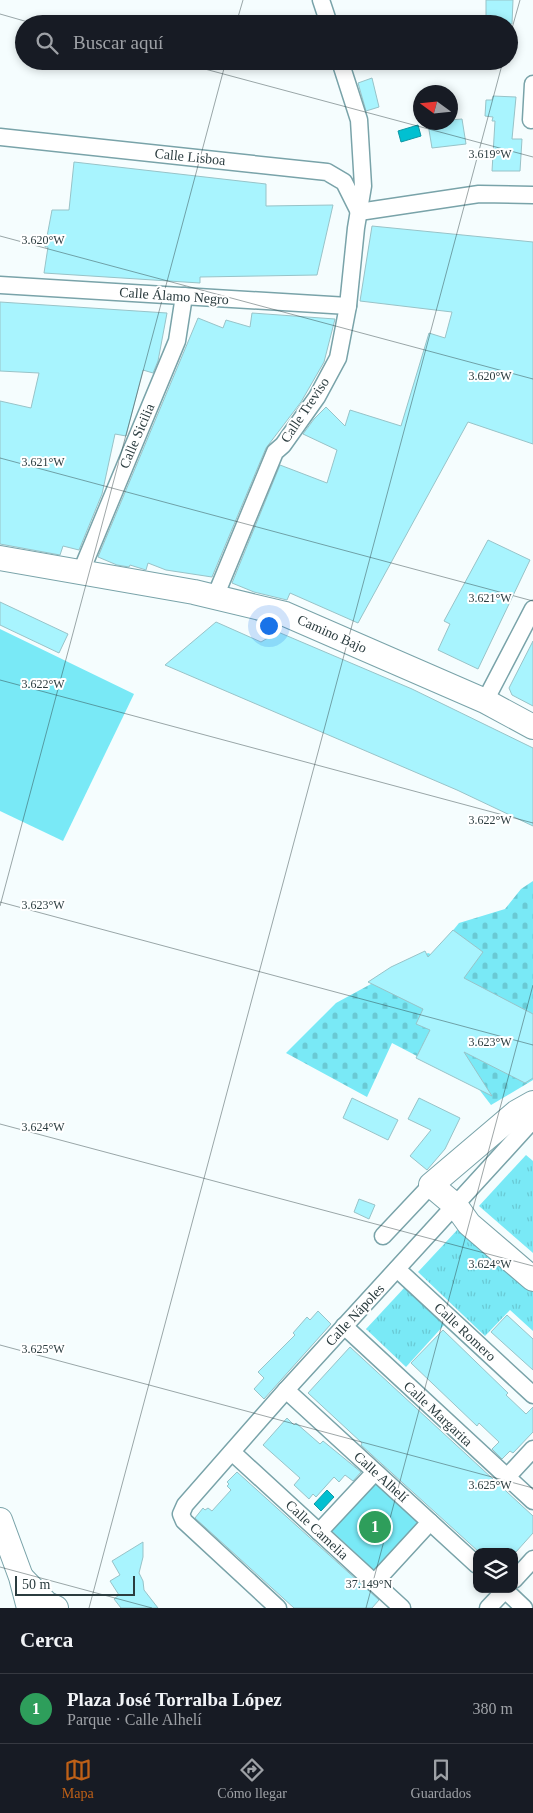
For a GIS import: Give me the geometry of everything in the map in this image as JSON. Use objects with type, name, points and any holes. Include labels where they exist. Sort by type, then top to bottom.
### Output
[{"type":"street","points":[[321,0],[326,15]]},
{"type":"street","name":"Calle Treviso","points":[[215,597],[275,452],[283,445],[317,397],[338,358],[348,306],[358,212],[363,186],[359,120],[343,70]]},
{"type":"street","points":[[531,120],[533,84]]},
{"type":"street","name":"Calle Lisboa","points":[[0,137],[327,172],[344,182],[358,212]]},
{"type":"street","points":[[358,212],[479,194],[533,195]]},
{"type":"street","name":"Calle Álamo Negro","points":[[0,285],[348,306]]},
{"type":"street","name":"Calle Sicilia","points":[[80,574],[177,342],[184,296]]},
{"type":"street","name":"Camino Bajo","points":[[0,558],[215,597],[285,614],[485,701],[533,727]]},
{"type":"street","points":[[485,701],[533,609]]},
{"type":"street","points":[[383,1236],[431,1185],[517,1112],[533,1103]]},
{"type":"street","name":"Calle Nápoles","points":[[278,1608],[184,1521],[182,1514],[185,1505],[286,1390],[533,1120]]},
{"type":"street","points":[[431,1185],[456,1206],[469,1224],[533,1279]]},
{"type":"street","name":"Calle Romero","points":[[397,1269],[533,1395]]},
{"type":"street","name":"Calle Margarita","points":[[344,1326],[533,1501]]},
{"type":"street","name":"Calle Alhelí","points":[[286,1390],[473,1560]]},
{"type":"street","points":[[507,1477],[533,1449]]},
{"type":"street","name":"Calle Camelia","points":[[232,1452],[402,1608]]},
{"type":"street","points":[[319,1532],[375,1472]]},
{"type":"street","points":[[0,1520],[21,1576],[28,1608]]},
{"type":"street","points":[[374,1583],[430,1522]]},
{"type":"street","points":[[518,1576],[533,1560]]},
{"type":"street","points":[[21,1576],[47,1604],[56,1608]]},
{"type":"street","points":[[488,1608],[502,1593]]},
{"type":"street","points":[[512,1593],[524,1608]]},
{"type":"green space","points":[[0,629],[134,694],[63,841],[0,811]]},
{"type":"green space","points":[[533,881],[533,1080],[491,1105],[478,1088],[392,1043],[367,1097],[286,1053],[336,1003],[428,953],[433,955],[459,923],[505,909],[521,889]]},
{"type":"green space","points":[[526,1155],[533,1161],[533,1253],[479,1206]]},
{"type":"green space","points":[[459,1228],[533,1291],[533,1331],[510,1310],[485,1336],[418,1272]]},
{"type":"green space","points":[[405,1287],[445,1324],[406,1367],[366,1329]]},
{"type":"green space","points":[[374,1481],[421,1525],[376,1572],[330,1529]]},
{"type":"shaded area","points":[[413,126],[413,130],[419,130],[421,136],[401,142],[398,131]]},
{"type":"shaded area","points":[[327,1490],[334,1497],[321,1511],[314,1504]]},
{"type":"building","points":[[486,0],[513,0],[512,15],[486,15]]},
{"type":"building","points":[[372,78],[379,107],[366,111],[358,83]]},
{"type":"building","points":[[493,96],[516,97],[512,139],[522,139],[520,171],[492,171],[495,121],[492,121],[493,117],[485,116],[486,100],[492,100]]},
{"type":"building","points":[[458,119],[462,119],[466,144],[432,148],[429,130],[458,130]]},
{"type":"building","points":[[74,162],[266,184],[266,206],[333,205],[317,275],[200,277],[200,283],[44,273],[48,247],[45,247],[52,210],[69,210]]},
{"type":"building","points":[[372,226],[533,242],[533,444],[468,422],[358,623],[290,593],[287,600],[254,592],[232,583],[280,465],[327,483],[337,450],[303,434],[314,419],[326,407],[345,426],[350,410],[401,426],[429,333],[445,338],[452,312],[360,301]]},
{"type":"building","points":[[0,302],[167,313],[158,361],[153,373],[143,370],[126,436],[115,434],[102,494],[79,550],[63,546],[60,555],[0,544],[0,401],[31,408],[39,373],[0,371]]},
{"type":"building","points":[[252,313],[335,319],[324,362],[301,402],[266,448],[212,577],[166,570],[148,563],[146,570],[130,565],[129,567],[117,565],[98,557],[198,318],[223,328],[226,320],[250,327]]},
{"type":"building","points":[[488,540],[530,560],[478,669],[438,650],[450,624],[444,621]]},
{"type":"building","points":[[0,602],[68,634],[59,653],[0,625]]},
{"type":"building","points":[[216,622],[261,642],[278,632],[412,689],[533,748],[533,826],[457,790],[165,665]]},
{"type":"building","points":[[533,641],[533,706],[512,695],[509,688]]},
{"type":"building","points":[[453,930],[483,952],[464,978],[533,1014],[533,1078],[525,1083],[464,1052],[492,1096],[416,1058],[430,1030],[416,1024],[423,1009],[368,982],[391,967],[425,951],[428,957]]},
{"type":"building","points":[[352,1098],[398,1120],[388,1140],[343,1118]]},
{"type":"building","points":[[419,1098],[460,1118],[445,1149],[427,1170],[410,1156],[431,1130],[408,1119]]},
{"type":"building","points":[[359,1199],[375,1205],[369,1219],[354,1212]]},
{"type":"building","points":[[318,1311],[331,1324],[264,1399],[254,1389],[264,1378],[258,1372],[295,1335],[293,1333],[307,1317],[310,1320]]},
{"type":"building","points":[[507,1315],[533,1339],[533,1370],[491,1332]]},
{"type":"building","points":[[443,1330],[508,1393],[506,1395],[526,1414],[533,1407],[533,1432],[513,1453],[510,1451],[502,1459],[492,1449],[499,1442],[479,1423],[477,1426],[411,1363]]},
{"type":"building","points":[[350,1347],[533,1516],[533,1533],[518,1550],[518,1548],[475,1548],[361,1445],[362,1443],[308,1393]]},
{"type":"building","points":[[287,1418],[294,1425],[296,1423],[320,1444],[323,1441],[361,1472],[353,1481],[345,1475],[339,1482],[334,1477],[316,1497],[313,1494],[309,1499],[294,1485],[300,1478],[263,1445]]},
{"type":"building","points":[[237,1472],[379,1600],[372,1608],[294,1608],[195,1518],[203,1508],[205,1510],[208,1508],[212,1511],[231,1490],[227,1486],[229,1484],[227,1482]]},
{"type":"building","points":[[143,1542],[143,1557],[139,1573],[143,1581],[144,1590],[158,1608],[121,1608],[114,1599],[119,1595],[110,1581],[120,1575],[112,1561]]},
{"type":"place","name":"Plaza José Torralba López","points":[[375,1527]]}]
